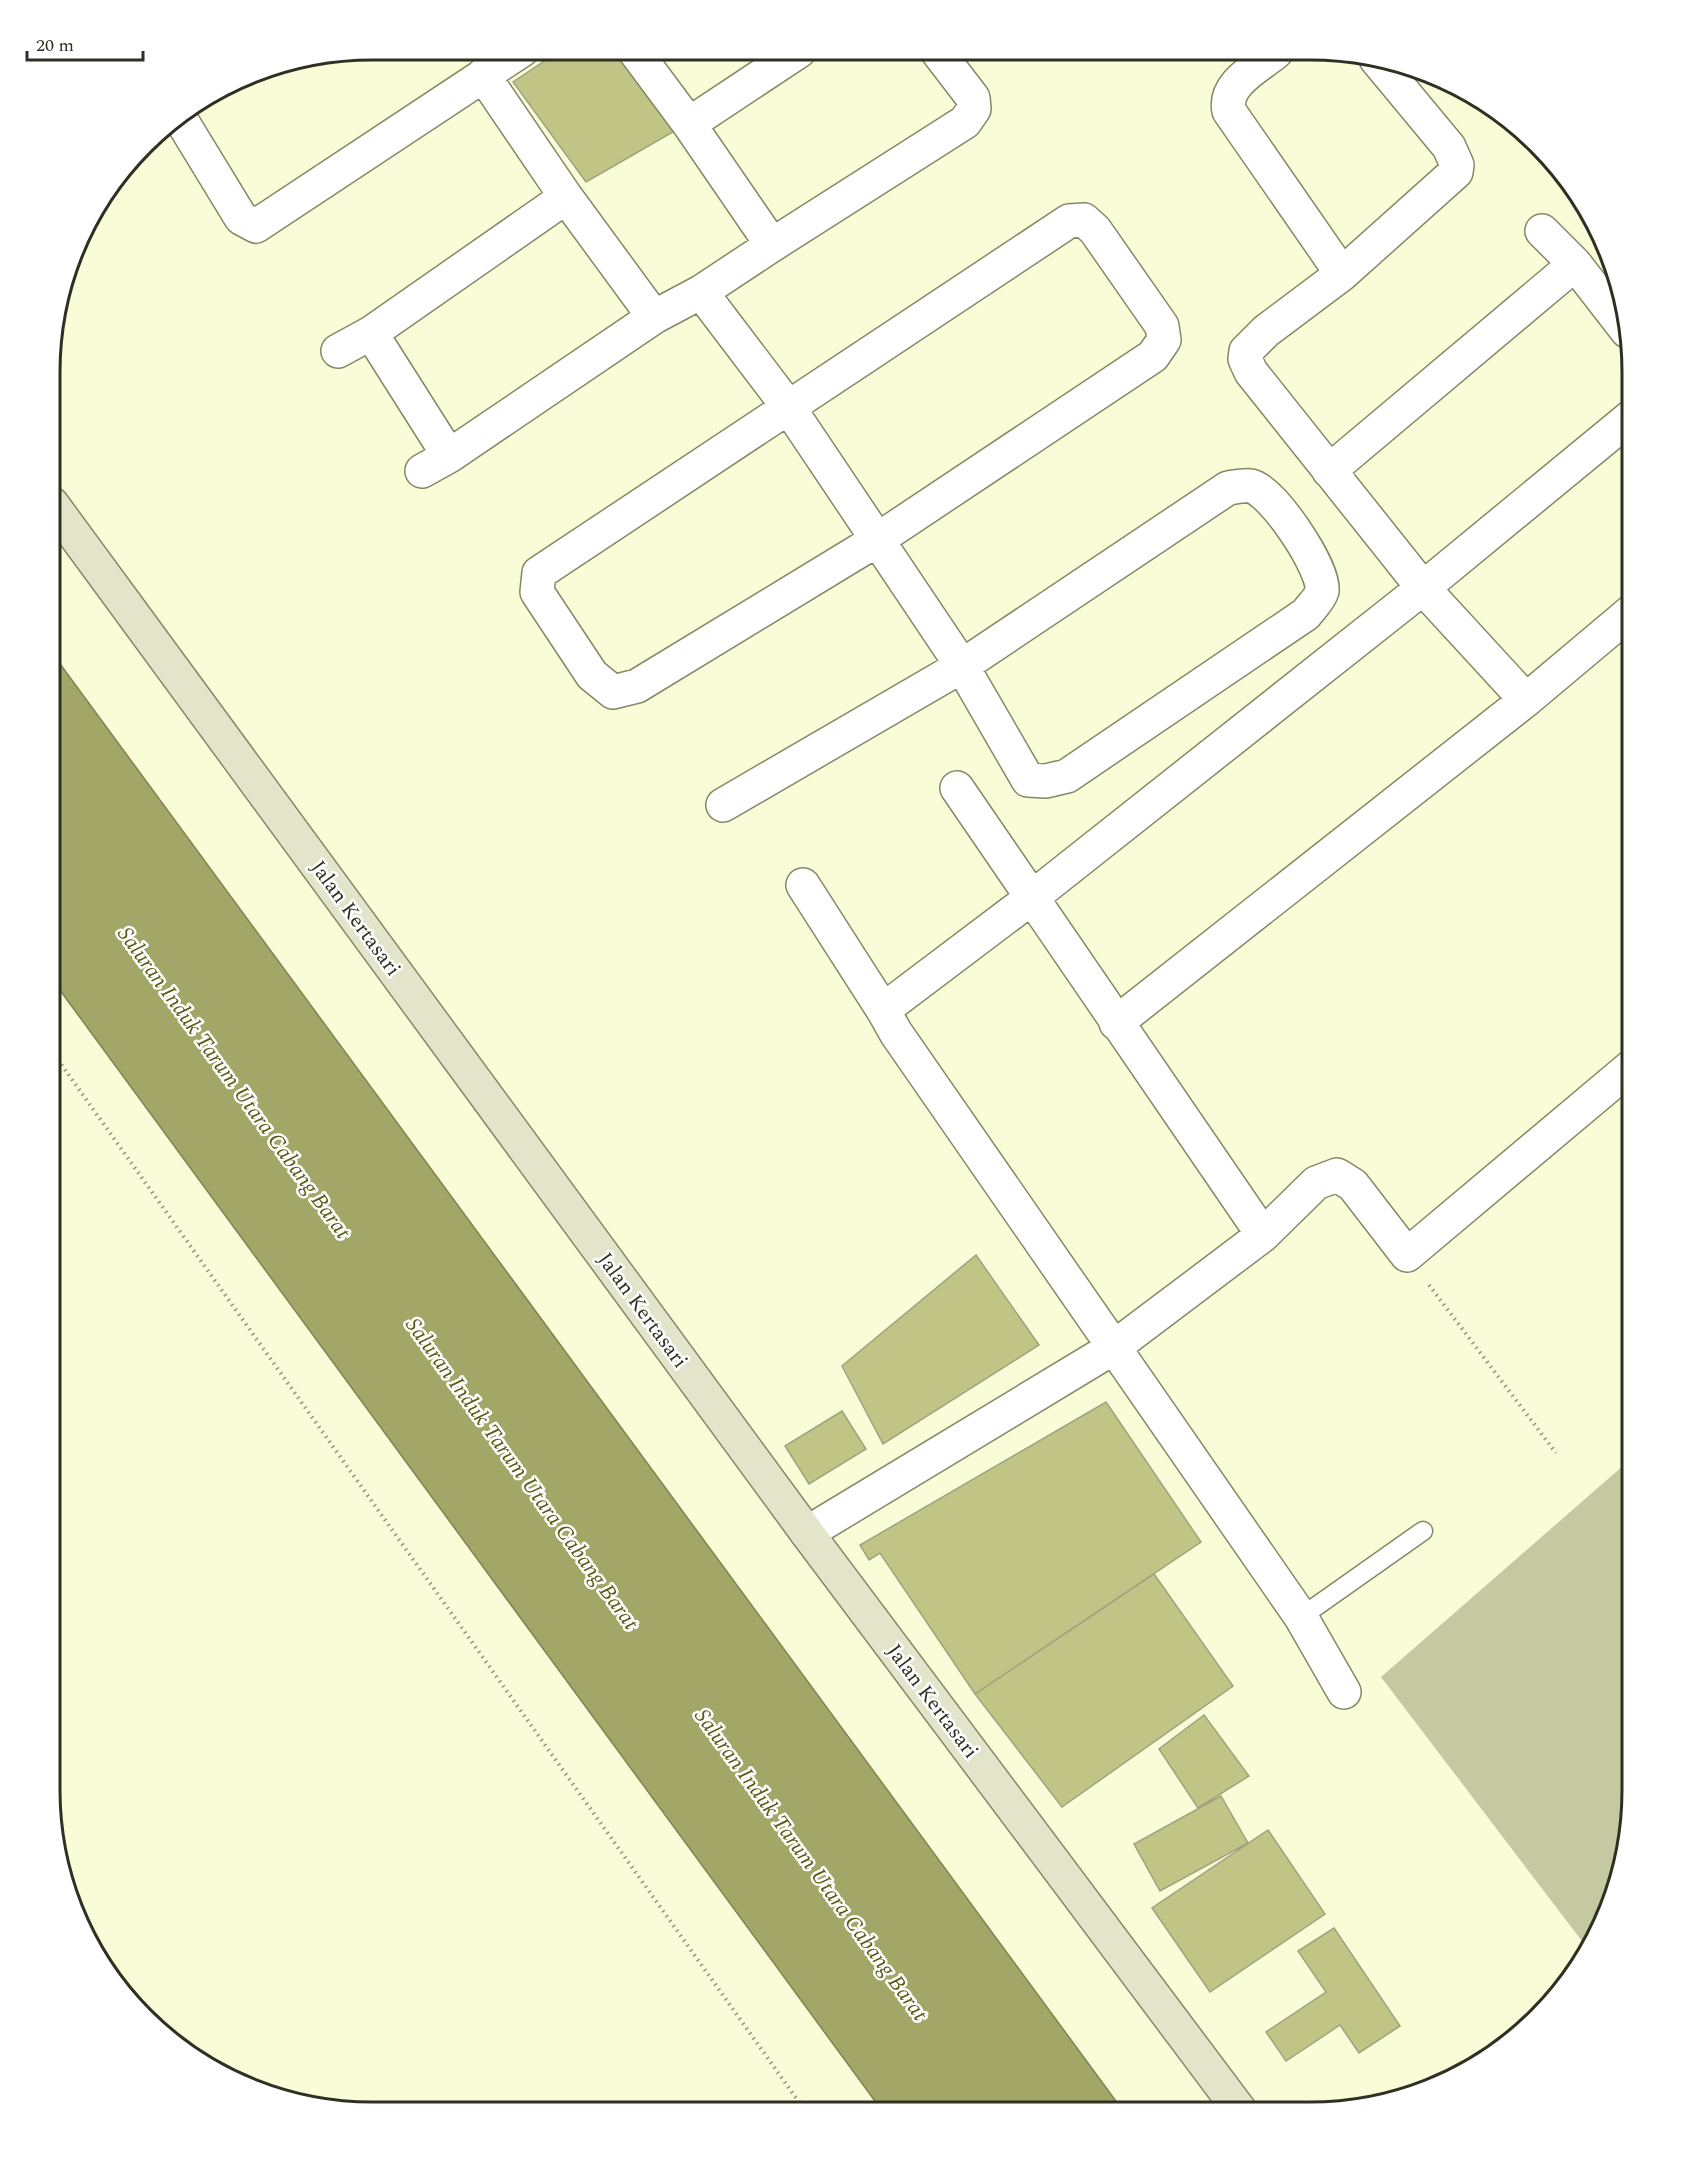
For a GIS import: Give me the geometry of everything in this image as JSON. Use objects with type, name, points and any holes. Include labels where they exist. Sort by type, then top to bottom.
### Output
[{"type":"street","points":[[184,124],[241,218],[256,225],[506,60]]},
{"type":"street","points":[[641,60],[689,124],[772,245]]},
{"type":"street","points":[[689,124],[785,60]]},
{"type":"street","points":[[371,333],[436,463],[654,317],[701,292],[965,122],[974,109],[973,98],[944,60]]},
{"type":"street","points":[[1267,60],[1230,91],[1227,103],[1229,111],[1342,274]]},
{"type":"street","points":[[1385,70],[1449,147],[1455,157],[1456,172],[1342,274],[1266,332],[1246,351],[1245,359],[1251,372],[1423,588],[1526,700]]},
{"type":"street","points":[[483,75],[566,197],[654,317]]},
{"type":"street","points":[[338,351],[371,333],[566,197]]},
{"type":"street","points":[[1083,220],[1095,230],[1162,327],[1164,340],[1153,356],[877,540],[637,686],[613,692],[592,675],[537,592],[540,573],[789,408],[1070,221],[1083,220]]},
{"type":"street","points":[[1542,231],[1575,264],[1617,318]]},
{"type":"street","points":[[1329,471],[1575,264]]},
{"type":"street","points":[[701,292],[789,408],[962,666],[1028,780],[1046,781],[1066,776],[1306,614],[1322,593],[1321,579],[1308,551],[1268,496],[1252,486],[1228,488],[962,666],[723,805]]},
{"type":"street","points":[[883,1010],[1030,899],[1423,588],[1622,424]]},
{"type":"street","name":"Jalan Kertasari","points":[[60,515],[807,1533],[1234,2102]]},
{"type":"street","points":[[1116,1023],[1526,700],[1622,619]]},
{"type":"street","points":[[957,788],[1030,899],[1263,1235]]},
{"type":"street","points":[[803,885],[896,1033],[1301,1617],[1344,1692]]},
{"type":"street","points":[[807,1533],[1113,1348],[1263,1235],[1316,1183],[1337,1175],[1353,1185],[1407,1255],[1622,1074]]},
{"type":"lane","points":[[1301,1617],[1423,1532]]},
{"type":"path","points":[[60,1063],[799,2102]]},
{"type":"path","points":[[1407,1255],[1556,1453]]},
{"type":"shaded area","points":[[1622,1467],[1621,1810],[1616,1851],[1611,1870],[1598,1909],[1582,1942],[1381,1677]]},
{"type":"water","name":"Saluran Induk Tarum Utara Cabang Barat","points":[[60,664],[1117,2102],[876,2102],[60,990]]},
{"type":"building","points":[[546,60],[629,60],[678,129],[586,182],[513,82]]},
{"type":"building","points":[[976,1255],[1039,1345],[883,1444],[842,1366]]},
{"type":"building","points":[[1106,1402],[1201,1542],[975,1694],[880,1553],[869,1560],[860,1545]]},
{"type":"building","points":[[842,1411],[866,1449],[809,1484],[785,1446]]},
{"type":"building","points":[[1154,1574],[1233,1686],[1062,1807],[975,1694]]},
{"type":"building","points":[[1204,1715],[1249,1776],[1198,1808],[1159,1749]]},
{"type":"building","points":[[1221,1796],[1248,1843],[1160,1891],[1134,1844]]},
{"type":"building","points":[[1268,1830],[1325,1914],[1210,1992],[1152,1908]]},
{"type":"building","points":[[1334,1928],[1400,2026],[1359,2053],[1340,2025],[1286,2061],[1266,2032],[1326,1992],[1298,1951]]}]
